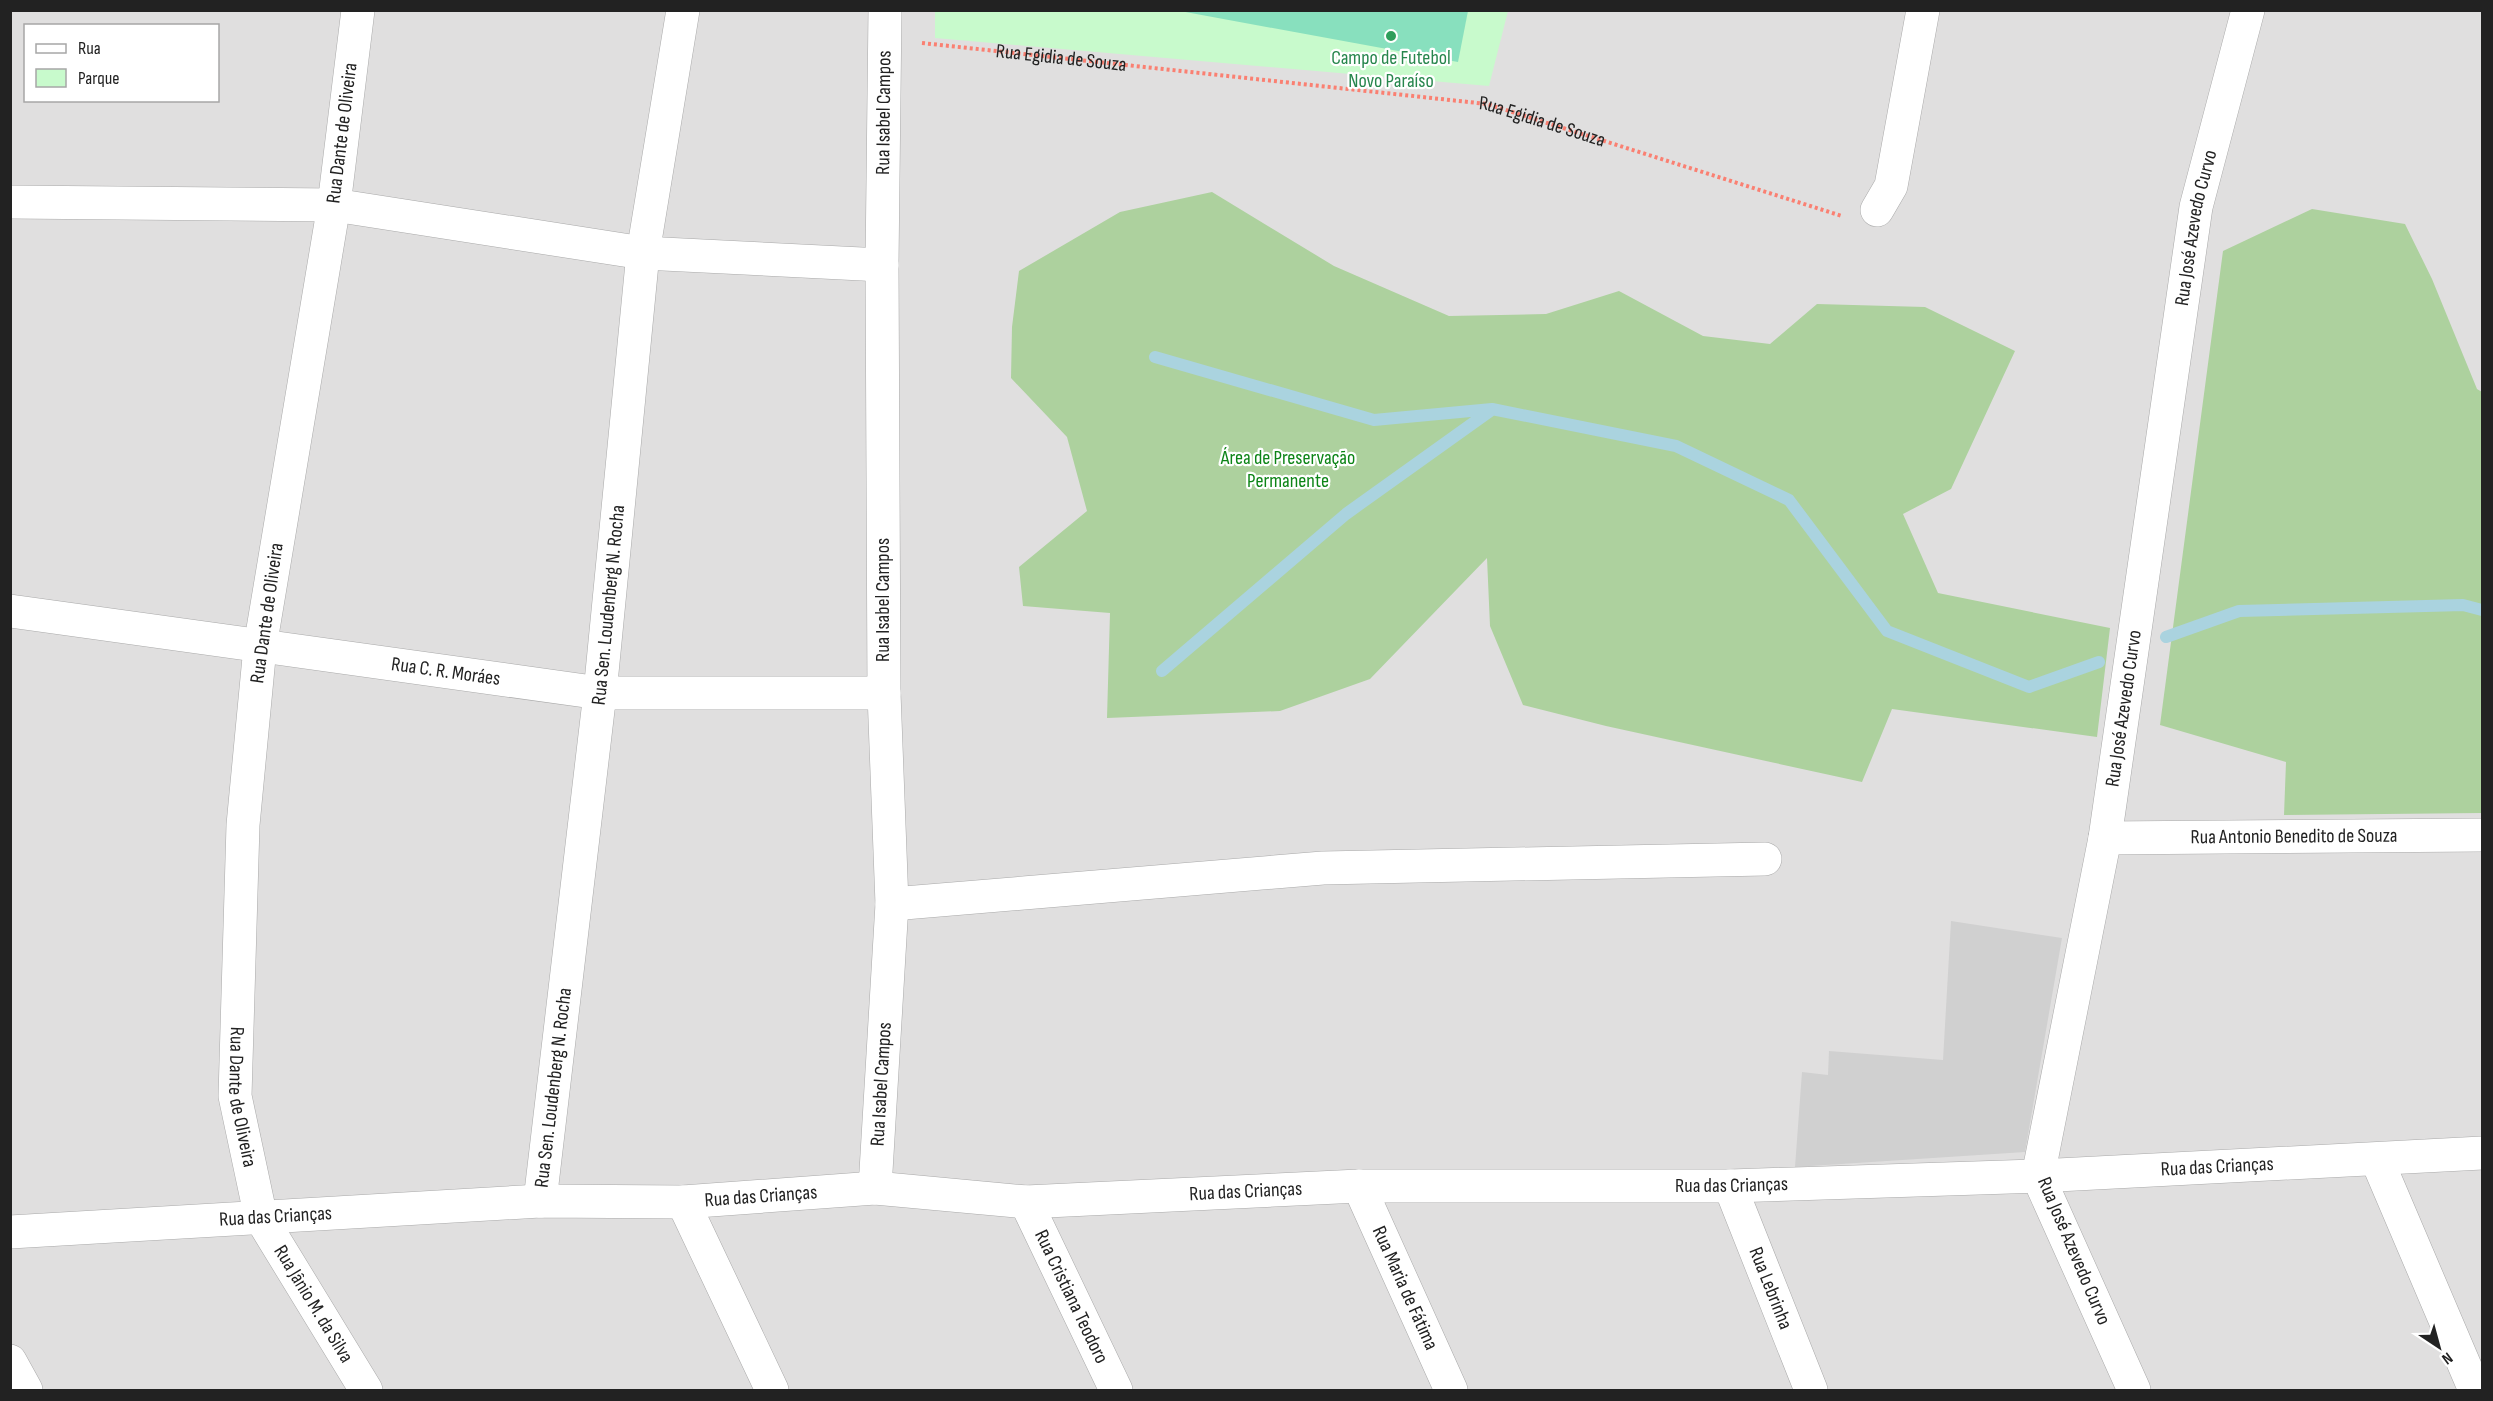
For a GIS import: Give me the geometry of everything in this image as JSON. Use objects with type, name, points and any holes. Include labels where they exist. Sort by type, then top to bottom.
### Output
[{"type":"street","name":"Rua Dante de Oliveira","points":[[261,1218],[235,1096],[243,825],[260,647],[334,205],[358,10]]},
{"type":"street","name":"Rua Sen. Loudenberg N. Rocha","points":[[540,1200],[600,693],[643,253],[682,10]]},
{"type":"street","points":[[1877,210],[1891,186],[1923,10]]},
{"type":"street","name":"Rua José Azevedo Curvo","points":[[2134,1390],[2038,1176],[2105,838],[2196,207],[2248,10]]},
{"type":"street","name":"Rua Isabel Campos","points":[[875,1188],[892,904],[884,693],[882,265],[884,25]]},
{"type":"street","points":[[10,202],[334,205],[643,253],[882,265]]},
{"type":"street","name":"Rua C. R. Moráes","points":[[10,611],[600,693],[884,693]]},
{"type":"street","name":"Rua Antonio Benedito de Souza","points":[[2105,838],[2482,835]]},
{"type":"street","points":[[892,904],[1323,868],[1765,859]]},
{"type":"street","name":"Rua das Crianças","points":[[10,1232],[540,1200],[683,1202],[875,1188],[1026,1202],[1359,1186],[1730,1186],[2038,1176],[2482,1153]]},
{"type":"street","points":[[2377,1160],[2475,1390]]},
{"type":"street","name":"Rua Maria de Fátima","points":[[1359,1186],[1451,1390]]},
{"type":"street","name":"Rua Lebrinha","points":[[1730,1186],[1811,1390]]},
{"type":"street","points":[[683,1202],[772,1390]]},
{"type":"street","name":"Rua Cristiana Teodoro","points":[[1026,1202],[1116,1390]]},
{"type":"street","name":"Rua Jânio M. da Silva","points":[[261,1218],[366,1390]]},
{"type":"street","points":[[10,1361],[26,1390]]},
{"type":"path","name":"Rua Egidia de Souza","points":[[884,25],[1487,104],[1848,218],[1877,210]]},
{"type":"shaded area","points":[[10,11],[2482,11],[2482,1390],[11,1390]]},
{"type":"shaded area","points":[[1951,921],[2062,938],[2025,1152],[1795,1167],[1802,1072],[1828,1075],[1829,1051],[1943,1060]]},
{"type":"green space","points":[[935,10],[1508,11],[1489,86],[935,38]]},
{"type":"green space","name":"Campo de Futebol Novo Paraíso","points":[[1468,10],[1458,62],[1180,11]]},
{"type":"green space","name":"Área de Preservação Permanente","points":[[1212,192],[1334,266],[1449,316],[1546,314],[1619,291],[1703,336],[1770,344],[1817,304],[1925,307],[2015,351],[1951,489],[1903,514],[1938,593],[2110,628],[2097,737],[1892,709],[1862,782],[1606,726],[1523,705],[1490,626],[1487,558],[1370,679],[1280,711],[1107,718],[1110,613],[1023,606],[1019,567],[1087,511],[1067,437],[1011,378],[1012,327],[1019,271],[1120,212]]},
{"type":"green space","points":[[2312,209],[2405,224],[2432,279],[2477,389],[2482,392],[2482,813],[2284,815],[2286,762],[2160,725],[2223,251]]},
{"type":"waterway","points":[[1155,357],[1374,420],[1492,409],[1676,446],[1789,500],[1887,631],[2029,687],[2099,662]]},
{"type":"waterway","points":[[1162,671],[1346,514],[1490,411]]},
{"type":"waterway","points":[[2166,637],[2239,611],[2463,605],[2482,610]]},
{"type":"place","name":"Campo de Futebol Novo Paraíso","points":[[1391,36]]}]
